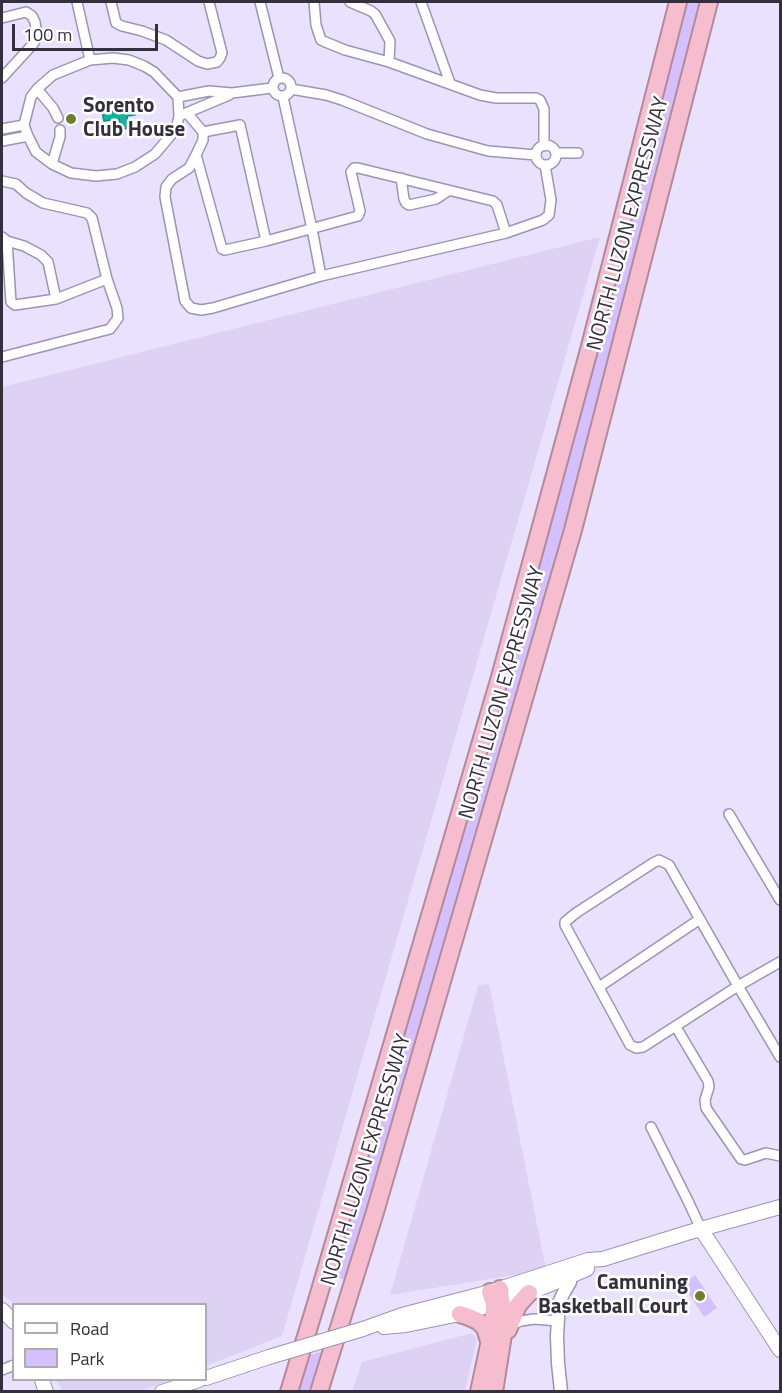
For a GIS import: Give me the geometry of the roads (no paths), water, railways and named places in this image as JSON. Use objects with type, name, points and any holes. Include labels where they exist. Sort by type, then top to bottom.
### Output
[{"type":"highway","name":"NORTH LUZON EXPRESSWAY","points":[[288,1392],[500,677],[589,350],[678,2]]},
{"type":"highway","name":"NORTH LUZON EXPRESSWAY","points":[[319,1392],[382,1189],[563,564],[709,2]]},
{"type":"highway","points":[[479,1392],[495,1345],[509,1326],[518,1305],[529,1293]]},
{"type":"highway","points":[[494,1392],[493,1326],[496,1297]]},
{"type":"highway","points":[[460,1314],[478,1321],[495,1345]]},
{"type":"main road","points":[[207,1377],[364,1329],[402,1315],[529,1293],[588,1260],[603,1258],[780,1207]]},
{"type":"main road","points":[[700,1229],[780,1350]]},
{"type":"main road","points":[[364,1329],[406,1325],[460,1314],[496,1297],[568,1272]]},
{"type":"main road","points":[[162,1392],[196,1381]]},
{"type":"street","points":[[77,2],[90,60]]},
{"type":"street","points":[[111,2],[116,23],[166,40],[198,61],[207,64],[217,62],[222,53],[209,2]]},
{"type":"street","points":[[260,2],[279,78]]},
{"type":"street","points":[[314,2],[316,25],[323,41],[488,97],[540,100],[544,109],[544,146]]},
{"type":"street","points":[[350,2],[375,14],[390,40],[389,62]]},
{"type":"street","points":[[421,2],[450,83]]},
{"type":"street","points":[[2,18],[26,12],[35,22],[37,35],[34,43],[2,78]]},
{"type":"street","points":[[232,93],[183,115],[164,146],[127,171],[117,174],[96,176],[71,173],[51,164],[36,152],[24,125],[31,97],[37,89],[53,75],[90,60],[113,58],[129,60],[144,66],[154,72],[178,97],[183,115],[203,132],[203,140],[189,168],[172,179],[166,187],[165,196],[186,301],[190,308],[201,310],[213,308],[321,276],[506,233],[543,220],[549,215],[551,200],[545,165]]},
{"type":"street","points":[[279,78],[288,80],[291,86],[288,94],[283,97],[277,96],[272,88],[274,82],[279,78]]},
{"type":"street","points":[[178,97],[209,91],[232,93],[272,88]]},
{"type":"street","points":[[37,89],[53,108],[58,118]]},
{"type":"street","points":[[291,89],[334,98],[427,134],[488,151],[536,154]]},
{"type":"street","points":[[283,97],[321,276]]},
{"type":"street","points":[[2,129],[24,125]]},
{"type":"street","points":[[203,132],[240,125],[266,241]]},
{"type":"street","points":[[51,164],[60,130]]},
{"type":"street","points":[[2,141],[28,136]]},
{"type":"street","points":[[544,146],[551,147],[556,153],[554,161],[549,165],[538,161],[536,154],[544,146]]},
{"type":"street","points":[[556,153],[578,153]]},
{"type":"street","points":[[196,155],[222,249],[225,250],[358,216],[360,211],[351,172],[354,168],[493,201],[497,205],[506,233]]},
{"type":"street","points":[[401,178],[404,199],[409,205],[436,199],[448,191]]},
{"type":"street","points":[[2,181],[16,184],[43,203],[87,213],[92,218],[118,318],[110,329],[2,357]]},
{"type":"street","points":[[56,299],[48,262],[41,255],[24,246],[4,239],[11,302],[15,305],[56,299],[107,279]]},
{"type":"street","points":[[729,814],[780,900]]},
{"type":"street","points":[[780,962],[738,986],[643,1047],[633,1047],[565,922],[659,860],[669,865],[738,986],[780,1057]]},
{"type":"street","points":[[599,987],[700,919]]},
{"type":"street","points":[[676,1027],[708,1081],[706,1108],[741,1159],[745,1160],[766,1153],[780,1156]]},
{"type":"street","points":[[651,1127],[700,1229]]},
{"type":"street","points":[[561,1392],[557,1336],[559,1303],[570,1282],[568,1272]]},
{"type":"street","points":[[509,1326],[520,1321],[534,1319],[558,1321]]},
{"type":"place","name":"Sorento Club House","points":[[71,119]]},
{"type":"place","name":"Camuning Basketball Court","points":[[700,1296]]}]
